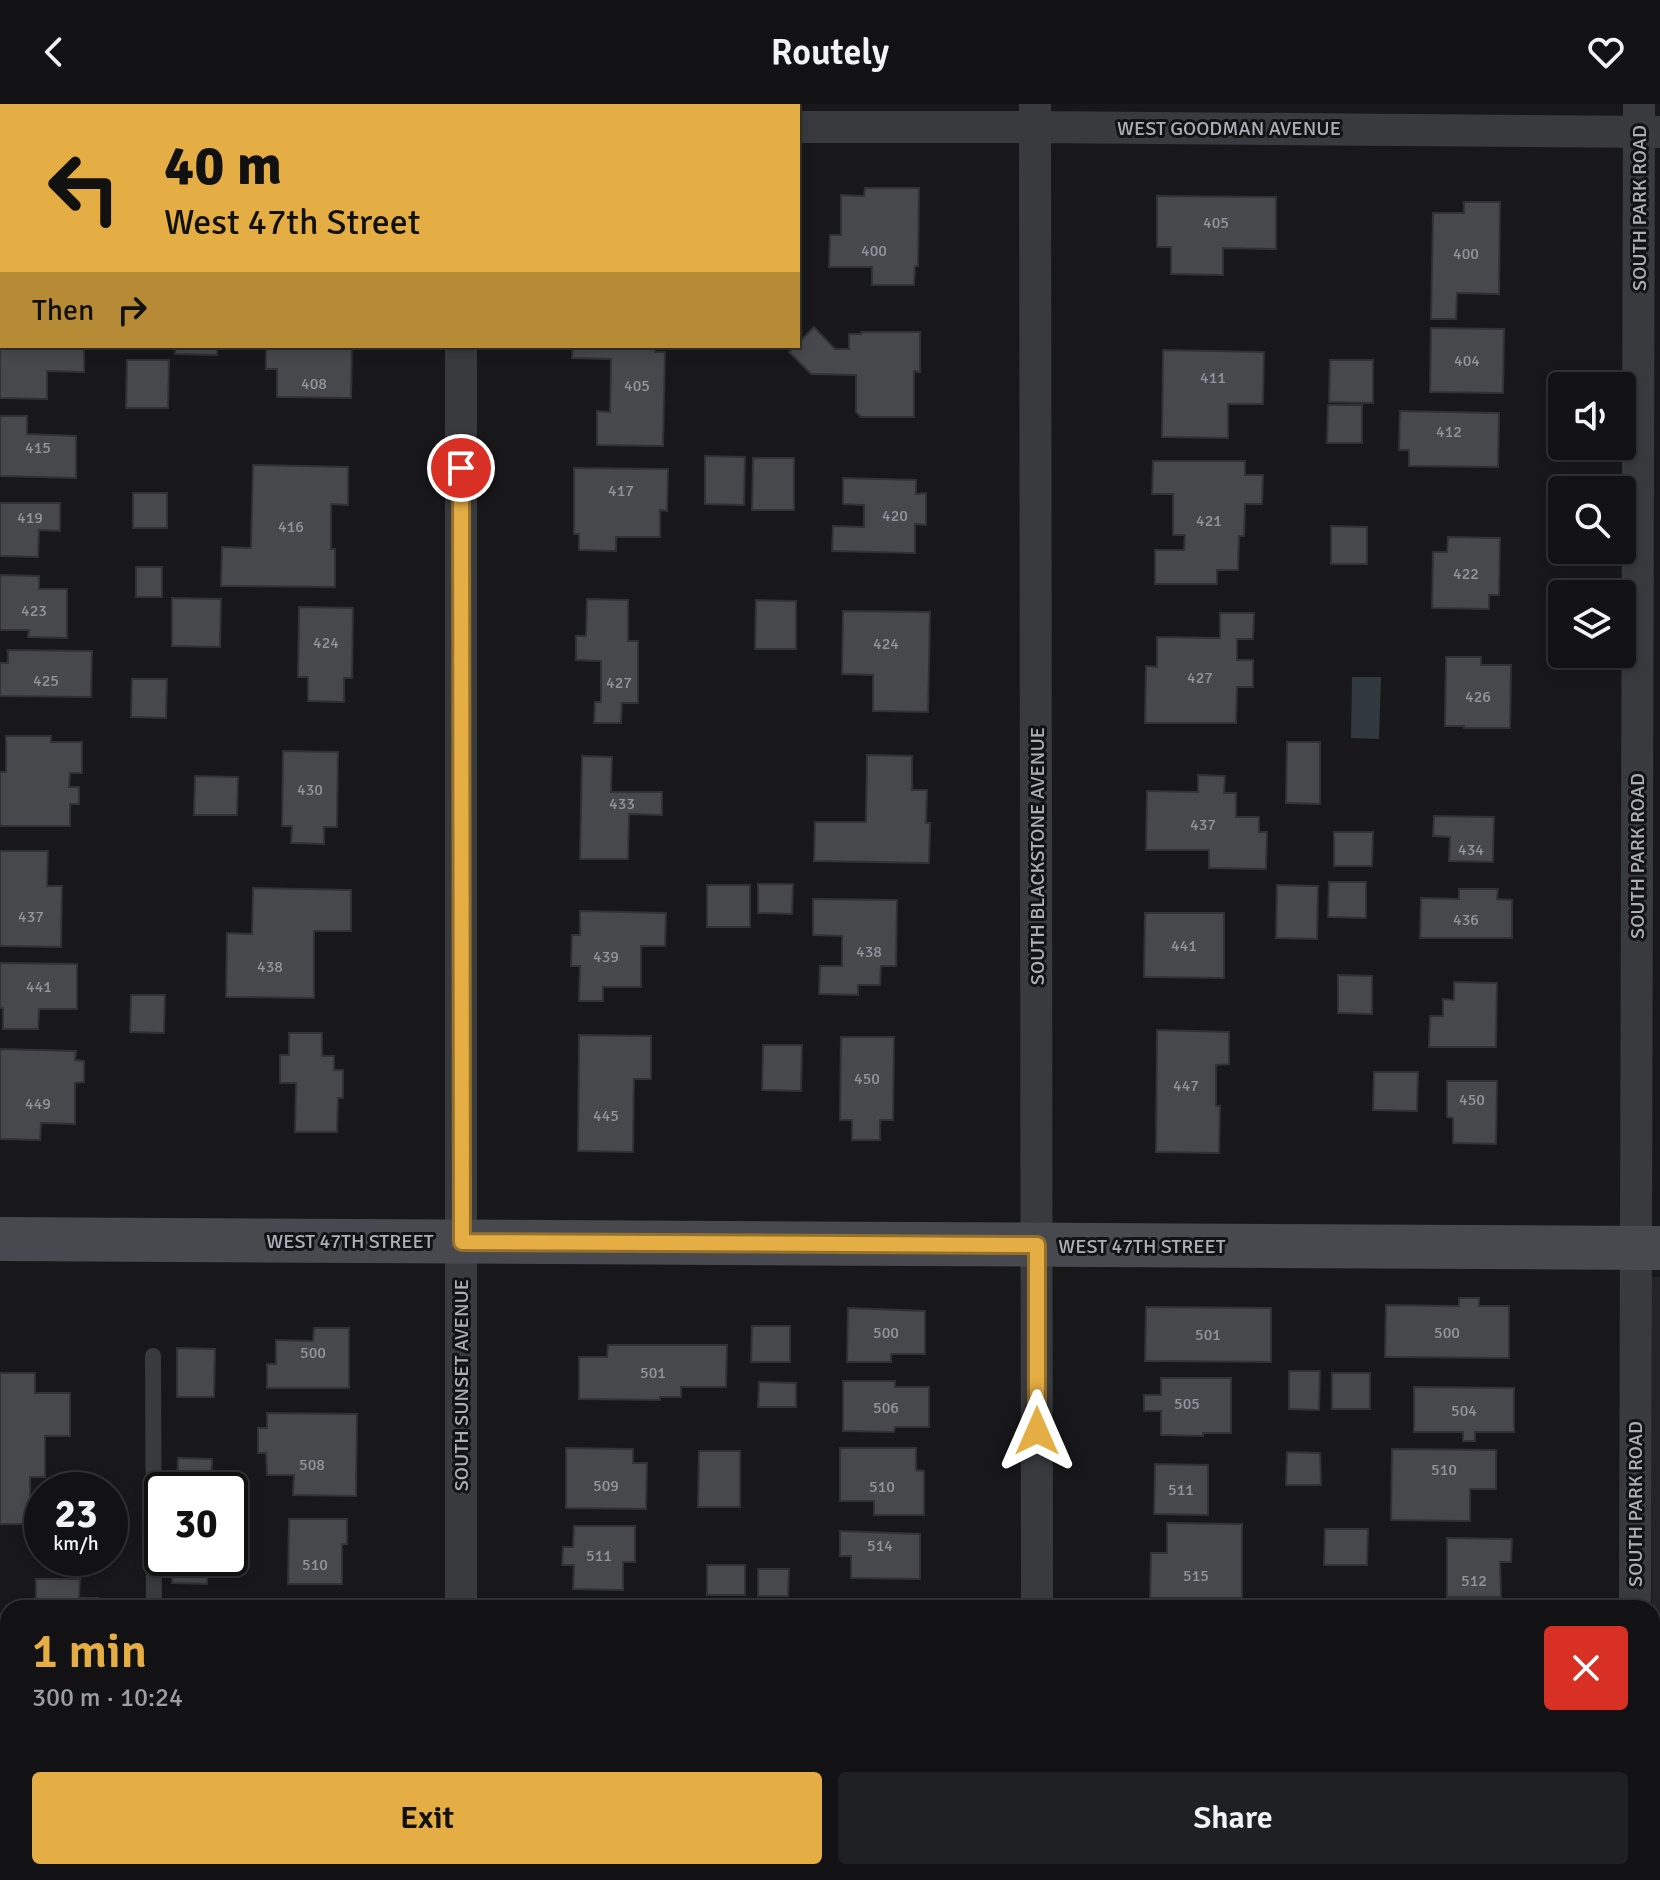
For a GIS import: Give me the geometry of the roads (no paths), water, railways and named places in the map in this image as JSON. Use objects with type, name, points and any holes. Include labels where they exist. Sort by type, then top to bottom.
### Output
[{"type":"main road","name":"WEST 47TH STREET","points":[[0,1239],[1648,1248]]},
{"type":"street","name":"WEST GOODMAN AVENUE","points":[[800,127],[1036,115],[1646,122]]},
{"type":"street","name":"SOUTH BLACKSTONE AVENUE","points":[[1036,115],[1037,1600]]},
{"type":"street","name":"SOUTH PARK ROAD","points":[[1635,1600],[1648,1248],[1646,122]]},
{"type":"street","name":"SOUTH SUNSET AVENUE","points":[[461,348],[461,1600]]},
{"type":"lane","points":[[153,1356],[154,1600]]}]
